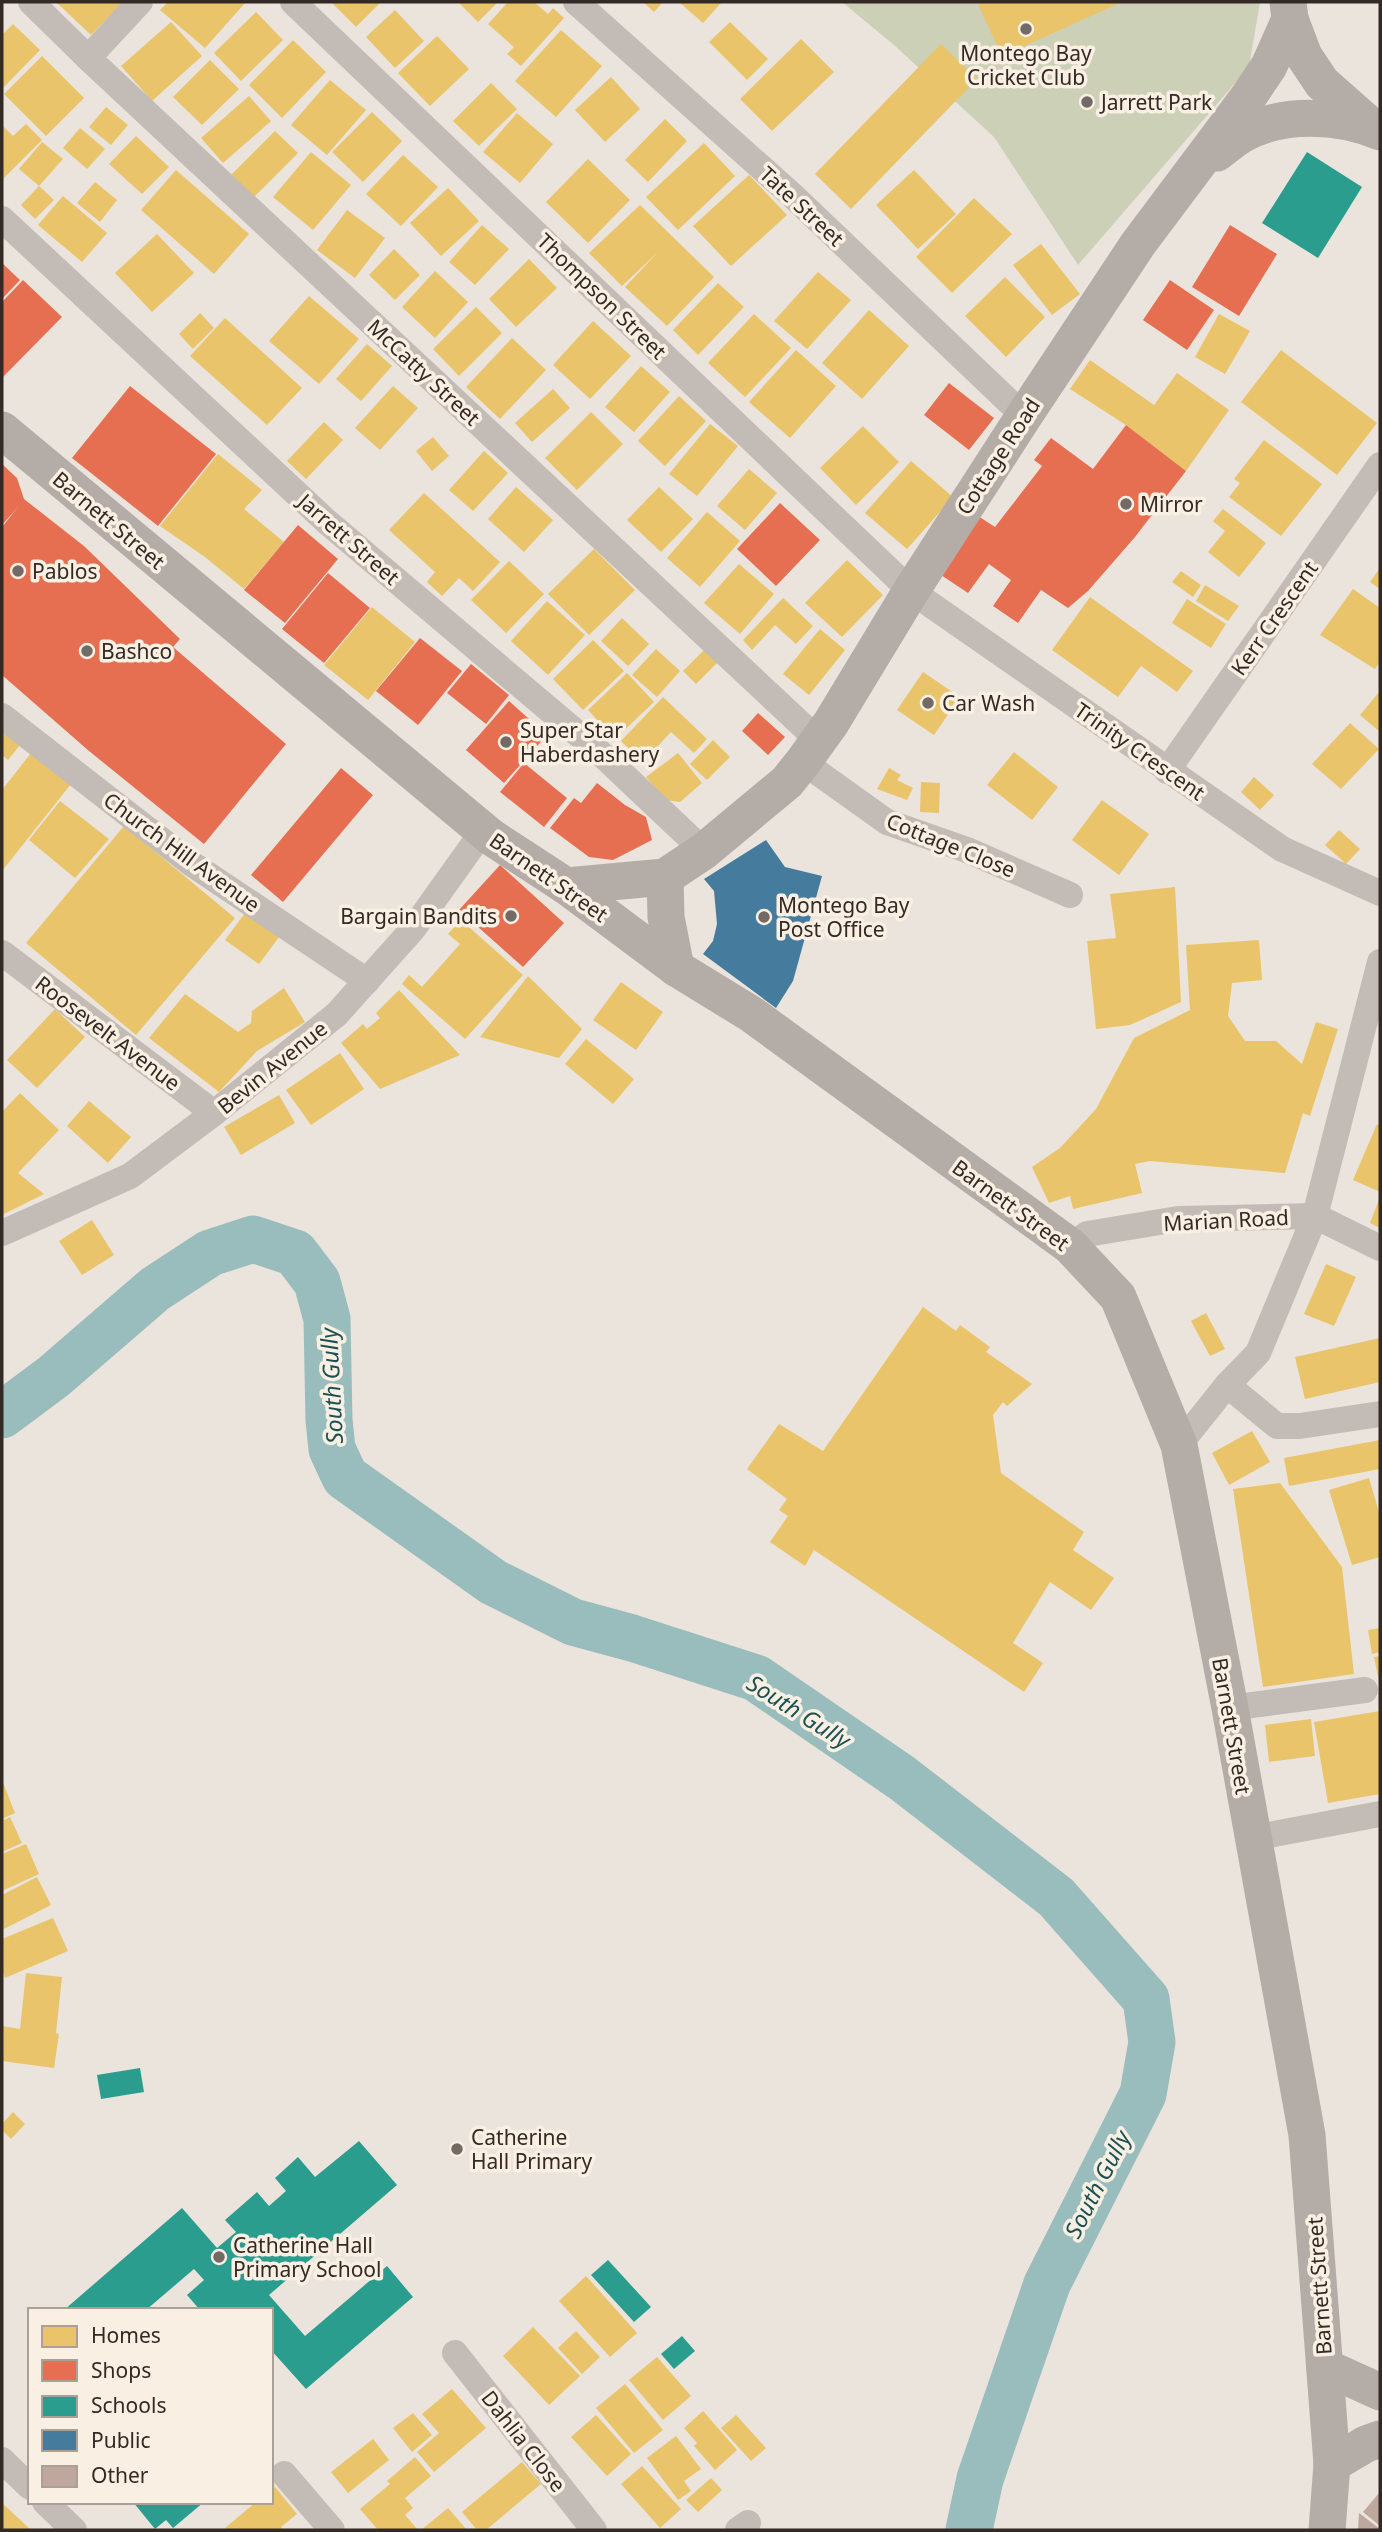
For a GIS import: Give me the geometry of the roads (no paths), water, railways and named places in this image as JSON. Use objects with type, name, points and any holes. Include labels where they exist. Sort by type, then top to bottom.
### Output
[{"type":"main road","name":"Cottage Road","points":[[566,886],[665,877],[704,851],[787,782],[831,723],[911,590],[1138,244],[1269,66],[1289,10]]},
{"type":"main road","points":[[1289,10],[1304,56],[1322,83],[1378,131]]},
{"type":"main road","points":[[1196,168],[1242,134],[1270,122],[1330,120],[1378,131]]},
{"type":"main road","name":"Barnett Street","points":[[2,430],[483,831],[566,886],[676,968],[751,1014],[1070,1245],[1118,1297],[1178,1445],[1230,1708],[1307,2134],[1332,2464],[1327,2530]]},
{"type":"main road","points":[[665,877],[666,917],[676,968]]},
{"type":"main road","points":[[1325,2367],[1380,2392]]},
{"type":"main road","points":[[1332,2464],[1366,2444],[1380,2440]]},
{"type":"street","name":"McCatty Street","points":[[31,2],[811,751]]},
{"type":"street","points":[[89,58],[140,2]]},
{"type":"street","name":"Thompson Street","points":[[293,2],[911,590]]},
{"type":"street","name":"Tate Street","points":[[576,2],[793,196],[1024,416]]},
{"type":"street","name":"Jarrett Street","points":[[2,219],[326,521],[596,749],[704,851]]},
{"type":"street","name":"Kerr Crescent","points":[[1167,771],[1380,465]]},
{"type":"street","name":"Trinity Crescent","points":[[911,590],[1282,849],[1380,893]]},
{"type":"street","name":"Church Hill Avenue","points":[[2,716],[192,864],[367,981]]},
{"type":"street","name":"Cottage Close","points":[[811,751],[887,822],[967,850],[1070,895]]},
{"type":"street","name":"Bevin Avenue","points":[[2,1233],[130,1176],[214,1113],[337,1014],[414,929],[483,831]]},
{"type":"street","name":"Roosevelt Avenue","points":[[2,953],[214,1113]]},
{"type":"street","points":[[1178,1445],[1227,1385],[1258,1353],[1315,1216],[1380,962]]},
{"type":"street","name":"Marian Road","points":[[1070,1245],[1087,1234],[1178,1219],[1315,1216],[1380,1248]]},
{"type":"street","points":[[1227,1385],[1277,1426],[1300,1426],[1380,1414]]},
{"type":"street","points":[[1230,1708],[1365,1690]]},
{"type":"street","points":[[1253,1838],[1380,1814]]},
{"type":"street","name":"Dahlia Close","points":[[455,2353],[594,2530]]},
{"type":"street","points":[[2,2460],[18,2486]]},
{"type":"street","points":[[284,2474],[332,2530]]},
{"type":"street","points":[[47,2504],[74,2530]]},
{"type":"waterway","name":"South Gully","points":[[2,1415],[53,1377],[155,1289],[210,1253],[253,1239],[295,1253],[317,1282],[327,1319],[332,1449],[345,1477],[493,1582],[573,1622],[756,1678],[902,1778],[1056,1897],[1146,1999],[1152,2042],[1143,2094],[1047,2284],[980,2479],[969,2530]]},
{"type":"place","name":"Montego Bay Cricket Club","points":[[1026,29]]},
{"type":"place","name":"Jarrett Park","points":[[1087,102]]},
{"type":"place","name":"Mirror","points":[[1126,504]]},
{"type":"place","name":"Pablos","points":[[18,571]]},
{"type":"place","name":"Bashco","points":[[87,651]]},
{"type":"place","name":"Car Wash","points":[[928,703]]},
{"type":"place","name":"Super Star Haberdashery","points":[[506,742]]},
{"type":"place","name":"Bargain Bandits","points":[[511,916]]},
{"type":"place","name":"Montego Bay Post Office","points":[[764,917]]},
{"type":"place","name":"Catherine Hall Primary","points":[[457,2149]]},
{"type":"place","name":"Catherine Hall Primary School","points":[[219,2257]]}]
